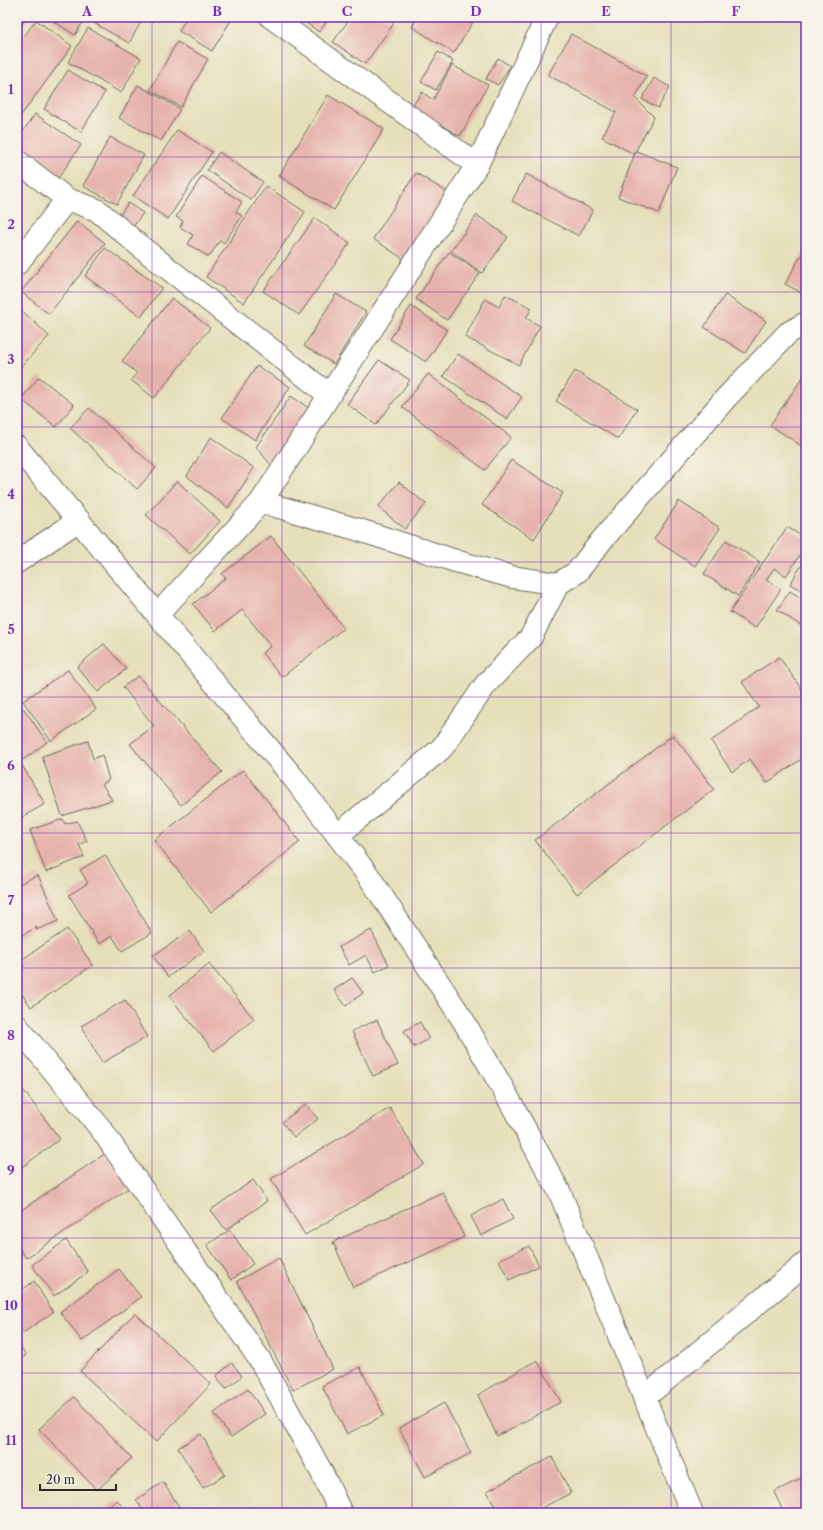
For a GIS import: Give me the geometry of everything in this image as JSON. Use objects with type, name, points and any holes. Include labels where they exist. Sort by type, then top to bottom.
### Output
[{"type":"street","points":[[271,17],[477,164]]},
{"type":"street","points":[[158,614],[261,502],[477,164],[547,17]]},
{"type":"street","points":[[17,161],[67,199],[97,210],[146,251],[329,395]]},
{"type":"street","points":[[17,264],[67,199]]},
{"type":"street","points":[[338,835],[442,748],[486,684],[531,637],[558,584],[577,572],[602,540],[725,399],[788,333],[806,323]]},
{"type":"street","points":[[17,447],[292,776],[370,878],[450,1000],[510,1100],[560,1193],[692,1513]]},
{"type":"street","points":[[261,502],[356,529],[459,562],[512,577],[558,584]]},
{"type":"street","points":[[17,562],[79,520]]},
{"type":"street","points":[[17,1026],[101,1129],[260,1360],[341,1513]]},
{"type":"street","points":[[644,1398],[806,1263]]},
{"type":"building","points":[[17,17],[26,18],[17,33]]},
{"type":"building","points":[[47,17],[86,17],[75,35]]},
{"type":"building","points":[[98,17],[144,17],[129,43],[94,23]]},
{"type":"building","points":[[187,17],[233,17],[212,51],[179,31]]},
{"type":"building","points":[[298,17],[330,17],[319,32]]},
{"type":"building","points":[[351,17],[384,17],[394,23],[365,64],[333,42]]},
{"type":"building","points":[[418,17],[476,17],[454,53],[412,27]]},
{"type":"building","points":[[507,17],[523,17],[519,23]]},
{"type":"building","points":[[36,20],[72,46],[17,121],[17,46]]},
{"type":"building","points":[[88,28],[141,58],[121,93],[68,62]]},
{"type":"building","points":[[571,34],[647,76],[635,98],[654,117],[634,154],[602,137],[616,112],[548,75]]},
{"type":"building","points":[[177,42],[208,59],[181,107],[150,90]]},
{"type":"building","points":[[438,52],[453,61],[436,90],[421,82]]},
{"type":"building","points":[[498,58],[510,66],[498,85],[486,79]]},
{"type":"building","points":[[452,65],[488,85],[460,136],[411,108],[422,92],[433,100]]},
{"type":"building","points":[[68,70],[105,92],[81,132],[44,109]]},
{"type":"building","points":[[654,78],[670,87],[658,108],[642,99]]},
{"type":"building","points":[[138,85],[180,109],[161,141],[119,118]]},
{"type":"building","points":[[328,95],[384,129],[334,210],[279,176]]},
{"type":"building","points":[[35,114],[81,145],[55,183],[17,158],[17,140]]},
{"type":"building","points":[[177,130],[212,152],[168,219],[133,196]]},
{"type":"building","points":[[110,137],[144,155],[117,204],[83,186]]},
{"type":"building","points":[[636,151],[677,167],[659,213],[618,197]]},
{"type":"building","points":[[219,152],[263,182],[251,200],[207,170]]},
{"type":"building","points":[[416,173],[447,192],[404,259],[373,239]]},
{"type":"building","points":[[526,174],[593,210],[579,236],[512,201]]},
{"type":"building","points":[[202,176],[242,202],[236,212],[242,216],[224,243],[220,240],[209,257],[188,244],[193,235],[180,227],[183,221],[176,217]]},
{"type":"building","points":[[266,186],[305,212],[244,303],[206,277]]},
{"type":"building","points":[[128,203],[143,213],[133,227],[118,218]]},
{"type":"building","points":[[477,215],[508,237],[482,273],[451,251]]},
{"type":"building","points":[[315,218],[350,243],[299,315],[263,291]]},
{"type":"building","points":[[77,221],[105,243],[49,314],[21,292]]},
{"type":"building","points":[[806,247],[806,295],[785,284]]},
{"type":"building","points":[[105,248],[162,288],[141,317],[85,276]]},
{"type":"building","points":[[449,252],[480,273],[447,320],[416,299]]},
{"type":"building","points":[[336,294],[366,312],[334,364],[304,346]]},
{"type":"building","points":[[505,295],[532,308],[526,318],[540,326],[519,365],[465,337],[485,299],[499,307]]},
{"type":"building","points":[[725,295],[766,321],[745,353],[704,327]]},
{"type":"building","points":[[172,298],[210,328],[154,398],[131,380],[137,373],[122,361]]},
{"type":"building","points":[[17,306],[49,336],[17,371]]},
{"type":"building","points":[[411,306],[447,330],[426,362],[390,339]]},
{"type":"building","points":[[458,354],[522,397],[507,419],[443,376]]},
{"type":"building","points":[[379,360],[410,380],[376,425],[347,404]]},
{"type":"building","points":[[257,366],[290,387],[255,440],[222,418]]},
{"type":"building","points":[[575,371],[637,409],[618,439],[556,401]]},
{"type":"building","points":[[806,373],[806,449],[770,425]]},
{"type":"building","points":[[428,374],[511,437],[485,470],[402,407]]},
{"type":"building","points":[[39,377],[74,405],[56,427],[21,399]]},
{"type":"building","points":[[291,396],[310,409],[272,466],[256,447]]},
{"type":"building","points":[[89,408],[156,468],[137,489],[70,428]]},
{"type":"building","points":[[211,437],[254,468],[228,508],[187,476]]},
{"type":"building","points":[[511,460],[563,493],[534,539],[482,505]]},
{"type":"building","points":[[177,481],[220,521],[190,554],[146,515]]},
{"type":"building","points":[[399,482],[426,504],[405,529],[378,507]]},
{"type":"building","points":[[679,501],[720,528],[695,566],[654,539]]},
{"type":"building","points":[[787,527],[806,539],[806,546],[786,576],[774,568],[766,580],[781,589],[755,628],[730,612]]},
{"type":"building","points":[[271,536],[344,628],[282,677],[262,653],[271,646],[242,610],[215,631],[193,604],[226,578],[222,574]]},
{"type":"building","points":[[726,540],[760,562],[738,596],[704,574]]},
{"type":"building","points":[[806,558],[806,593],[790,584]]},
{"type":"building","points":[[790,591],[806,601],[806,629],[777,610]]},
{"type":"building","points":[[104,644],[126,669],[98,692],[77,667]]},
{"type":"building","points":[[779,657],[806,695],[806,756],[767,783],[750,759],[732,772],[711,741],[759,707],[742,682]]},
{"type":"building","points":[[68,670],[96,709],[51,741],[23,701]]},
{"type":"building","points":[[138,676],[222,772],[181,805],[130,744],[154,726],[123,687]]},
{"type":"building","points":[[24,709],[47,742],[23,760],[17,750],[17,712]]},
{"type":"building","points":[[673,735],[714,789],[577,894],[535,840]]},
{"type":"building","points":[[88,741],[93,759],[102,755],[109,780],[102,784],[112,800],[62,816],[42,756]]},
{"type":"building","points":[[17,757],[45,804],[17,820]]},
{"type":"building","points":[[243,770],[300,842],[211,912],[154,840]]},
{"type":"building","points":[[63,819],[65,824],[77,821],[87,841],[79,844],[84,857],[46,872],[30,830]]},
{"type":"building","points":[[105,855],[152,933],[122,951],[112,936],[99,944],[69,895],[88,883],[80,870]]},
{"type":"building","points":[[38,875],[58,921],[36,930],[37,927],[17,938],[17,885]]},
{"type":"building","points":[[67,929],[93,965],[31,1007],[17,987],[17,963]]},
{"type":"building","points":[[371,930],[389,965],[375,972],[366,955],[349,965],[339,947]]},
{"type":"building","points":[[190,931],[204,951],[168,977],[153,956]]},
{"type":"building","points":[[209,964],[254,1019],[214,1051],[169,996]]},
{"type":"building","points":[[352,978],[363,993],[346,1006],[334,990]]},
{"type":"building","points":[[125,1000],[147,1037],[102,1063],[81,1026]]},
{"type":"building","points":[[377,1020],[398,1065],[373,1076],[352,1031]]},
{"type":"building","points":[[420,1022],[429,1039],[414,1047],[404,1031]]},
{"type":"building","points":[[17,1082],[60,1139],[17,1171]]},
{"type":"building","points":[[306,1104],[318,1119],[294,1137],[282,1122]]},
{"type":"building","points":[[390,1108],[424,1164],[305,1235],[271,1179]]},
{"type":"building","points":[[106,1153],[130,1187],[26,1258],[17,1245],[17,1213]]},
{"type":"building","points":[[253,1180],[267,1201],[226,1230],[211,1210]]},
{"type":"building","points":[[443,1192],[464,1237],[353,1287],[333,1242]]},
{"type":"building","points":[[503,1199],[513,1219],[481,1236],[471,1216]]},
{"type":"building","points":[[230,1230],[253,1264],[231,1280],[207,1245]]},
{"type":"building","points":[[66,1240],[88,1272],[54,1296],[32,1265]]},
{"type":"building","points":[[529,1246],[539,1266],[509,1280],[499,1260]]},
{"type":"building","points":[[279,1258],[333,1369],[293,1390],[237,1281]]},
{"type":"building","points":[[119,1269],[141,1297],[82,1341],[60,1312]]},
{"type":"building","points":[[34,1281],[53,1312],[23,1333],[17,1327],[17,1294]]},
{"type":"building","points":[[135,1313],[211,1384],[156,1442],[80,1371]]},
{"type":"building","points":[[17,1342],[26,1355],[17,1362]]},
{"type":"building","points":[[537,1360],[561,1402],[497,1436],[478,1395]]},
{"type":"building","points":[[232,1363],[242,1376],[226,1389],[216,1376]]},
{"type":"building","points":[[360,1367],[384,1415],[347,1434],[322,1386]]},
{"type":"building","points":[[248,1389],[265,1414],[231,1437],[214,1413]]},
{"type":"building","points":[[74,1397],[132,1458],[97,1490],[39,1429]]},
{"type":"building","points":[[444,1403],[471,1453],[425,1477],[399,1428]]},
{"type":"building","points":[[201,1434],[225,1475],[203,1488],[178,1448]]},
{"type":"building","points":[[552,1457],[571,1493],[532,1513],[499,1513],[487,1491]]},
{"type":"building","points":[[806,1476],[806,1513],[784,1513],[774,1492]]},
{"type":"building","points":[[163,1482],[183,1513],[145,1513],[136,1500]]},
{"type":"building","points":[[117,1500],[128,1513],[101,1513]]},
{"type":"building","points":[[17,1504],[26,1513],[17,1513]]},
{"type":"building","points":[[250,1507],[252,1513],[237,1513]]},
{"type":"building","points":[[743,1510],[744,1513],[735,1513]]}]
